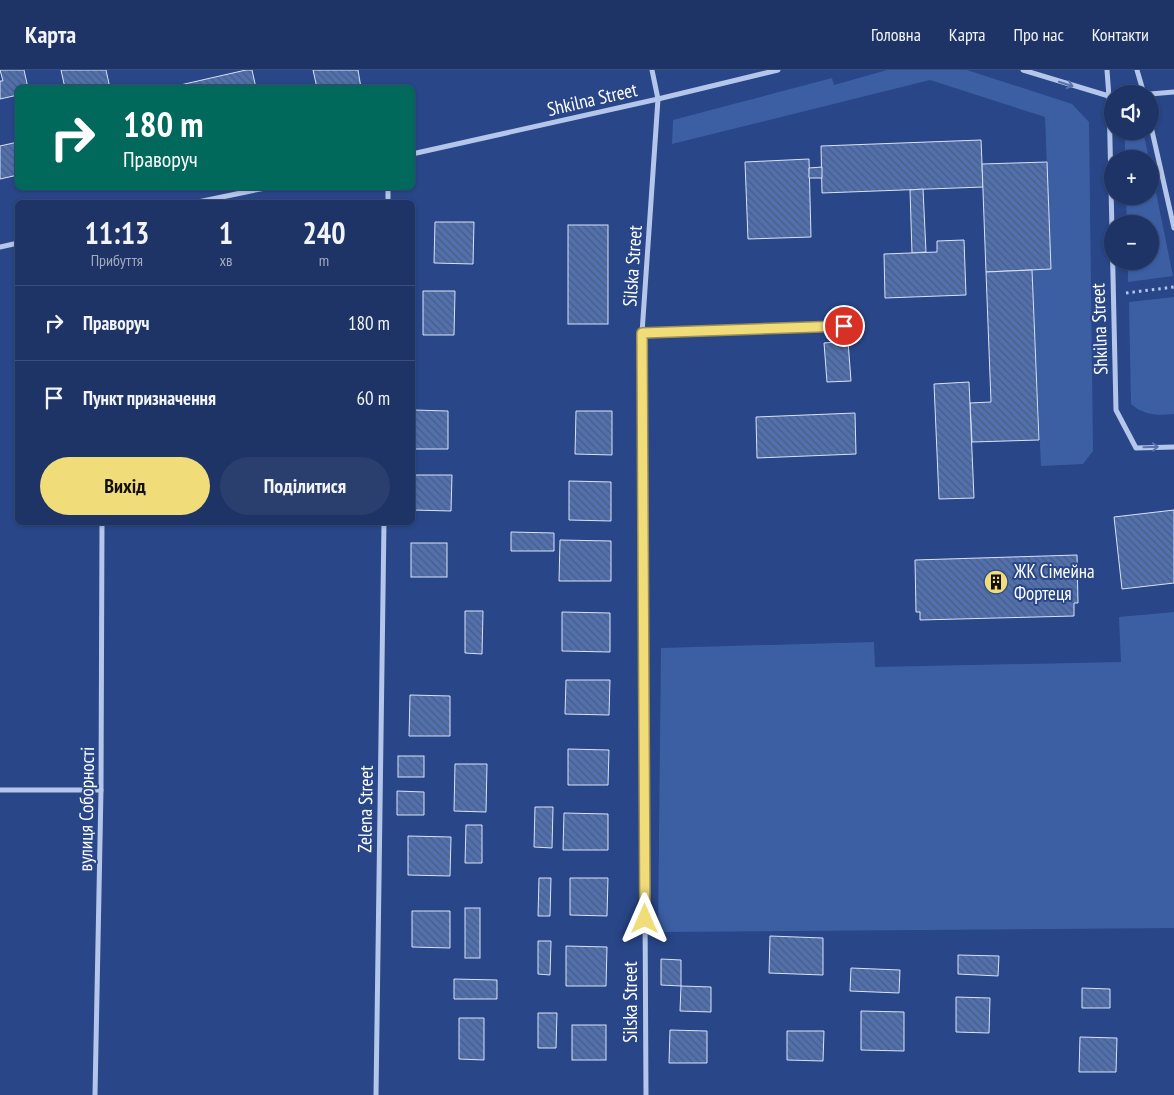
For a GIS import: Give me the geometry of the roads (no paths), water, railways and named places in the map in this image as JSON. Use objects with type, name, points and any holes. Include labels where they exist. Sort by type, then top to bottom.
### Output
[{"type":"street","name":"Silska Street","points":[[646,1095],[642,333],[658,99],[652,70]]},
{"type":"street","name":"Shkilna Street","points":[[415,153],[778,70]]},
{"type":"street","points":[[1023,70],[1104,95]]},
{"type":"street","name":"Shkilna Street","points":[[1107,70],[1109,85]]},
{"type":"street","points":[[1137,70],[1141,85]]},
{"type":"street","points":[[1159,93],[1174,92]]},
{"type":"street","name":"Shkilna Street","points":[[1111,140],[1116,410],[1136,448],[1174,446]]},
{"type":"street","points":[[1154,140],[1174,228]]},
{"type":"street","points":[[208,200],[255,190]]},
{"type":"street","points":[[0,247],[15,244]]},
{"type":"street","name":"вулиця Соборності","points":[[95,1095],[101,790],[102,525]]},
{"type":"street","name":"Zelena Street","points":[[376,1095],[384,525]]},
{"type":"street","points":[[0,790],[101,790]]},
{"type":"lane","points":[[642,333],[844,326]]},
{"type":"place","name":"ЖК Сімейна Фортеця","points":[[996,582]]}]
